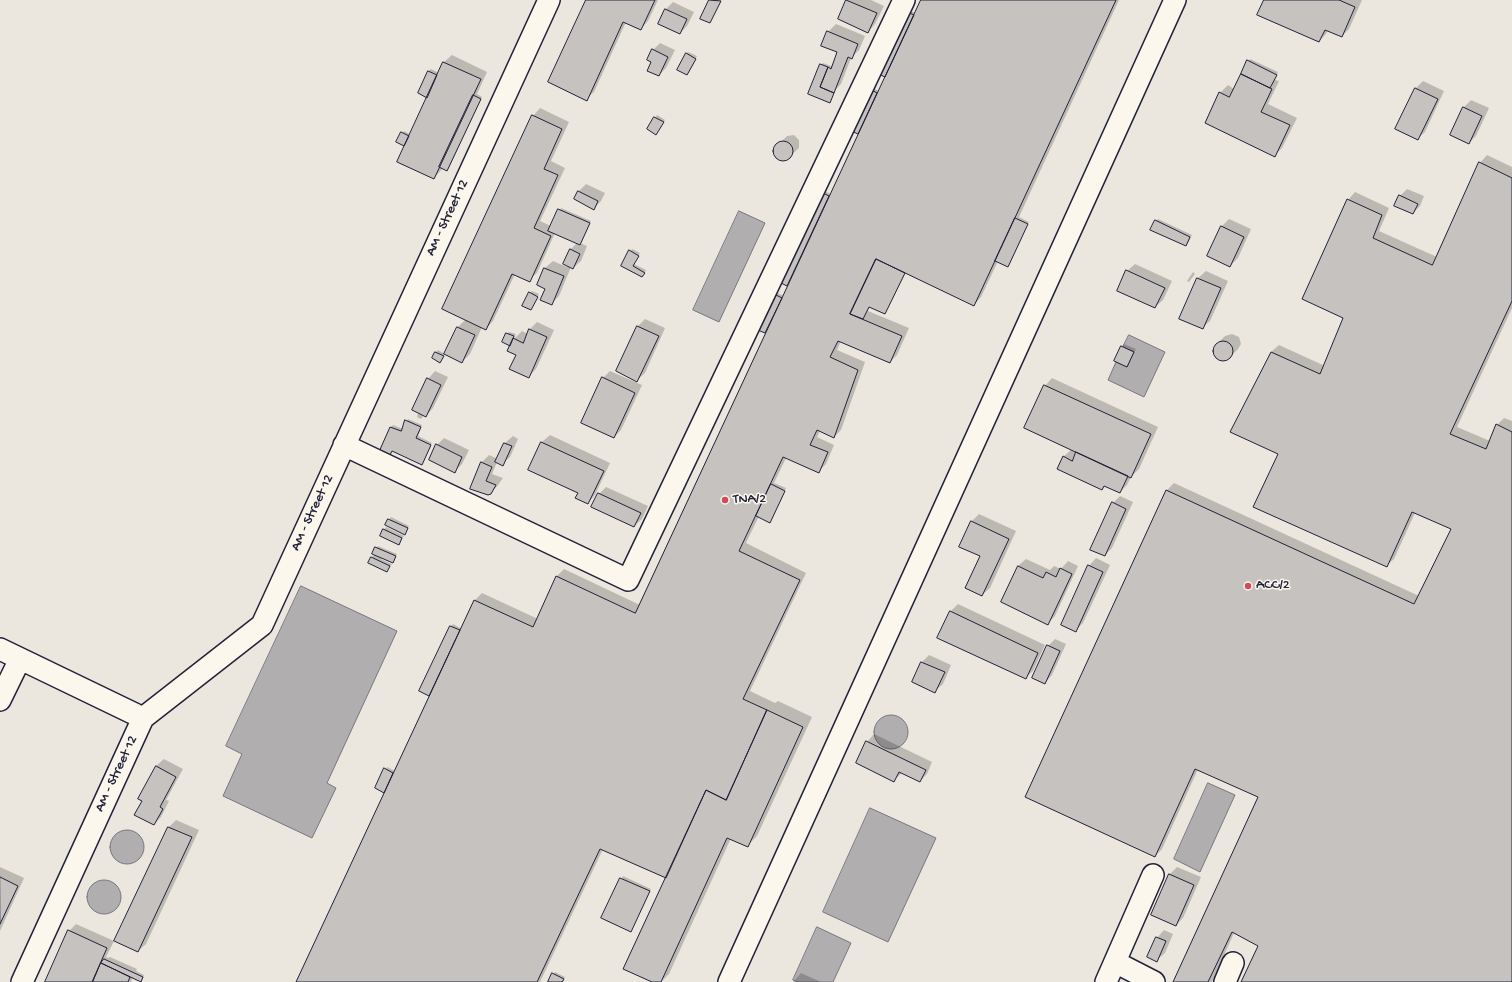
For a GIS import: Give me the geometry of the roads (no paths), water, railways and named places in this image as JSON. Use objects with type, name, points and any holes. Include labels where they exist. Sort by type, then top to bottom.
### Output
[{"type":"lane","name":"AM - Street 12","points":[[22,982],[143,718],[262,625],[548,0]]},
{"type":"lane","points":[[344,445],[628,580],[904,0]]},
{"type":"lane","points":[[729,982],[1175,0]]},
{"type":"lane","points":[[0,649],[143,718]]},
{"type":"lane","points":[[0,700],[20,659]]},
{"type":"lane","points":[[1106,982],[1153,875]]},
{"type":"lane","points":[[1115,962],[1154,982]]},
{"type":"lane","points":[[1224,982],[1233,963]]},
{"type":"place","name":"TNA/2","points":[[725,500]]},
{"type":"place","name":"ACC/2","points":[[1248,586]]}]
